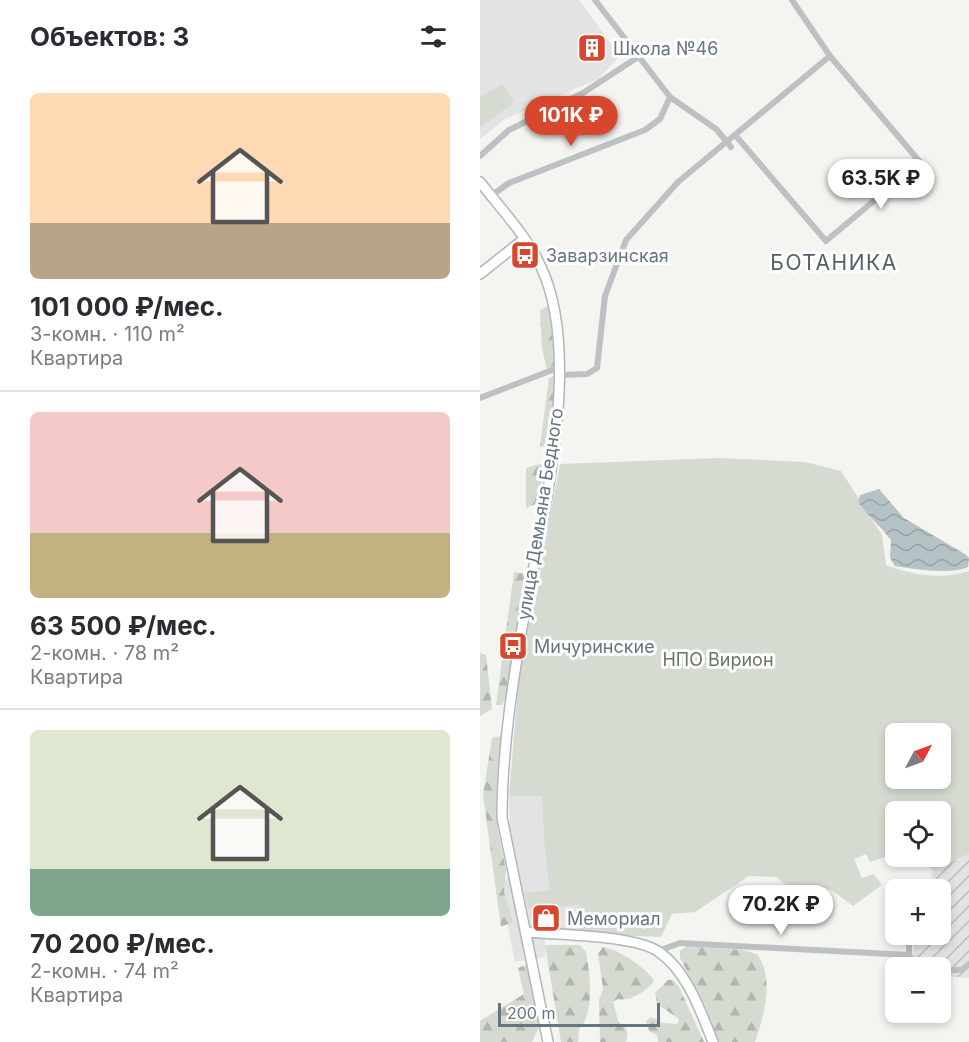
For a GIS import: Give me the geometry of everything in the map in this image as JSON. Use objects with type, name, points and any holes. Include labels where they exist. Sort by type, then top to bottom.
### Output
[{"type":"street","points":[[595,0],[670,98],[716,129],[730,145]]},
{"type":"street","points":[[736,136],[826,241],[920,162],[830,56],[792,0]]},
{"type":"street","points":[[480,398],[560,371],[587,374],[597,368],[605,296],[626,240],[678,182],[730,145],[736,136],[830,56]]},
{"type":"street","points":[[480,156],[509,130],[583,93],[638,57]]},
{"type":"street","points":[[491,196],[509,183],[645,130],[660,119],[670,98]]},
{"type":"street","name":"улица Демьяна Бедного","points":[[480,182],[524,239],[542,267],[549,289],[560,371],[551,464],[516,663],[502,786],[502,818],[548,1042]]},
{"type":"street","points":[[480,274],[524,239]]},
{"type":"street","points":[[527,932],[633,942],[658,951],[677,969],[701,1010],[713,1042]]},
{"type":"street","points":[[658,951],[680,943],[909,955],[909,945]]},
{"type":"street","points":[[951,970],[962,970],[969,964]]},
{"type":"shaded area","points":[[480,0],[579,0],[620,56],[598,79],[505,119],[480,139]]},
{"type":"shaded area","points":[[542,795],[544,842],[551,890],[524,893],[529,910],[579,905],[581,934],[545,932],[545,957],[515,962],[499,881],[518,876],[510,843],[509,796]]},
{"type":"shaded area","points":[[969,854],[969,978],[951,977],[951,957],[912,957],[915,945],[951,945],[951,879],[931,879],[933,870],[940,867],[951,867],[951,862]]},
{"type":"green space","points":[[502,84],[514,100],[512,104],[480,127],[480,97]]},
{"type":"green space","points":[[548,306],[557,364],[547,369],[542,349],[540,310]]},
{"type":"green space","points":[[558,374],[553,429],[548,447],[540,446],[549,378]]},
{"type":"green space","name":"НПО Вирион","points":[[719,458],[805,462],[841,471],[882,535],[886,565],[938,576],[969,571],[969,854],[951,862],[951,801],[885,801],[885,857],[870,862],[866,854],[854,859],[862,878],[874,874],[882,885],[853,906],[833,891],[816,885],[786,885],[776,877],[749,876],[695,912],[672,914],[661,937],[581,934],[578,905],[529,910],[524,893],[550,890],[544,842],[542,796],[509,796],[519,675],[560,464]]},
{"type":"green space","points":[[544,463],[538,503],[526,508],[526,468]]},
{"type":"green space","points":[[514,572],[526,574],[509,688],[502,705],[496,705]]},
{"type":"green space","points":[[480,653],[486,655],[492,709],[480,716]]},
{"type":"green space","points":[[504,735],[496,802],[498,831],[506,870],[504,892],[513,922],[501,927],[483,795],[492,738]]},
{"type":"green space","points":[[545,945],[580,945],[586,952],[590,992],[587,1013],[579,1029],[578,1042],[561,1042]]},
{"type":"green space","points":[[687,946],[742,950],[757,954],[766,974],[767,986],[762,1020],[755,1042],[718,1042],[705,1006],[680,958],[680,951]]},
{"type":"green space","points":[[603,947],[631,960],[654,980],[639,994],[613,1002],[619,1023],[627,1031],[626,1042],[600,1042],[599,1000],[603,989],[598,953]]},
{"type":"green space","points":[[528,964],[540,1025],[532,1042],[480,1042],[480,1021],[524,994],[518,968]]},
{"type":"green space","points":[[668,980],[673,980],[679,987],[704,1042],[658,1042],[657,1035],[649,1031],[646,1021],[651,1017],[663,1023],[677,1024],[679,1019],[657,1004],[655,993]]},
{"type":"water","points":[[879,489],[904,518],[965,554],[969,558],[968,567],[942,571],[895,566],[890,558],[891,540],[858,502],[860,495]]},
{"type":"place","name":"Школа №46","points":[[592,48]]},
{"type":"place","name":"Заварзинская","points":[[525,255]]},
{"type":"place","name":"Мичуринские","points":[[513,646]]},
{"type":"place","name":"Мемориал","points":[[546,918]]},
{"type":"district","name":"БОТАНИКА","points":[[834,262]]}]
